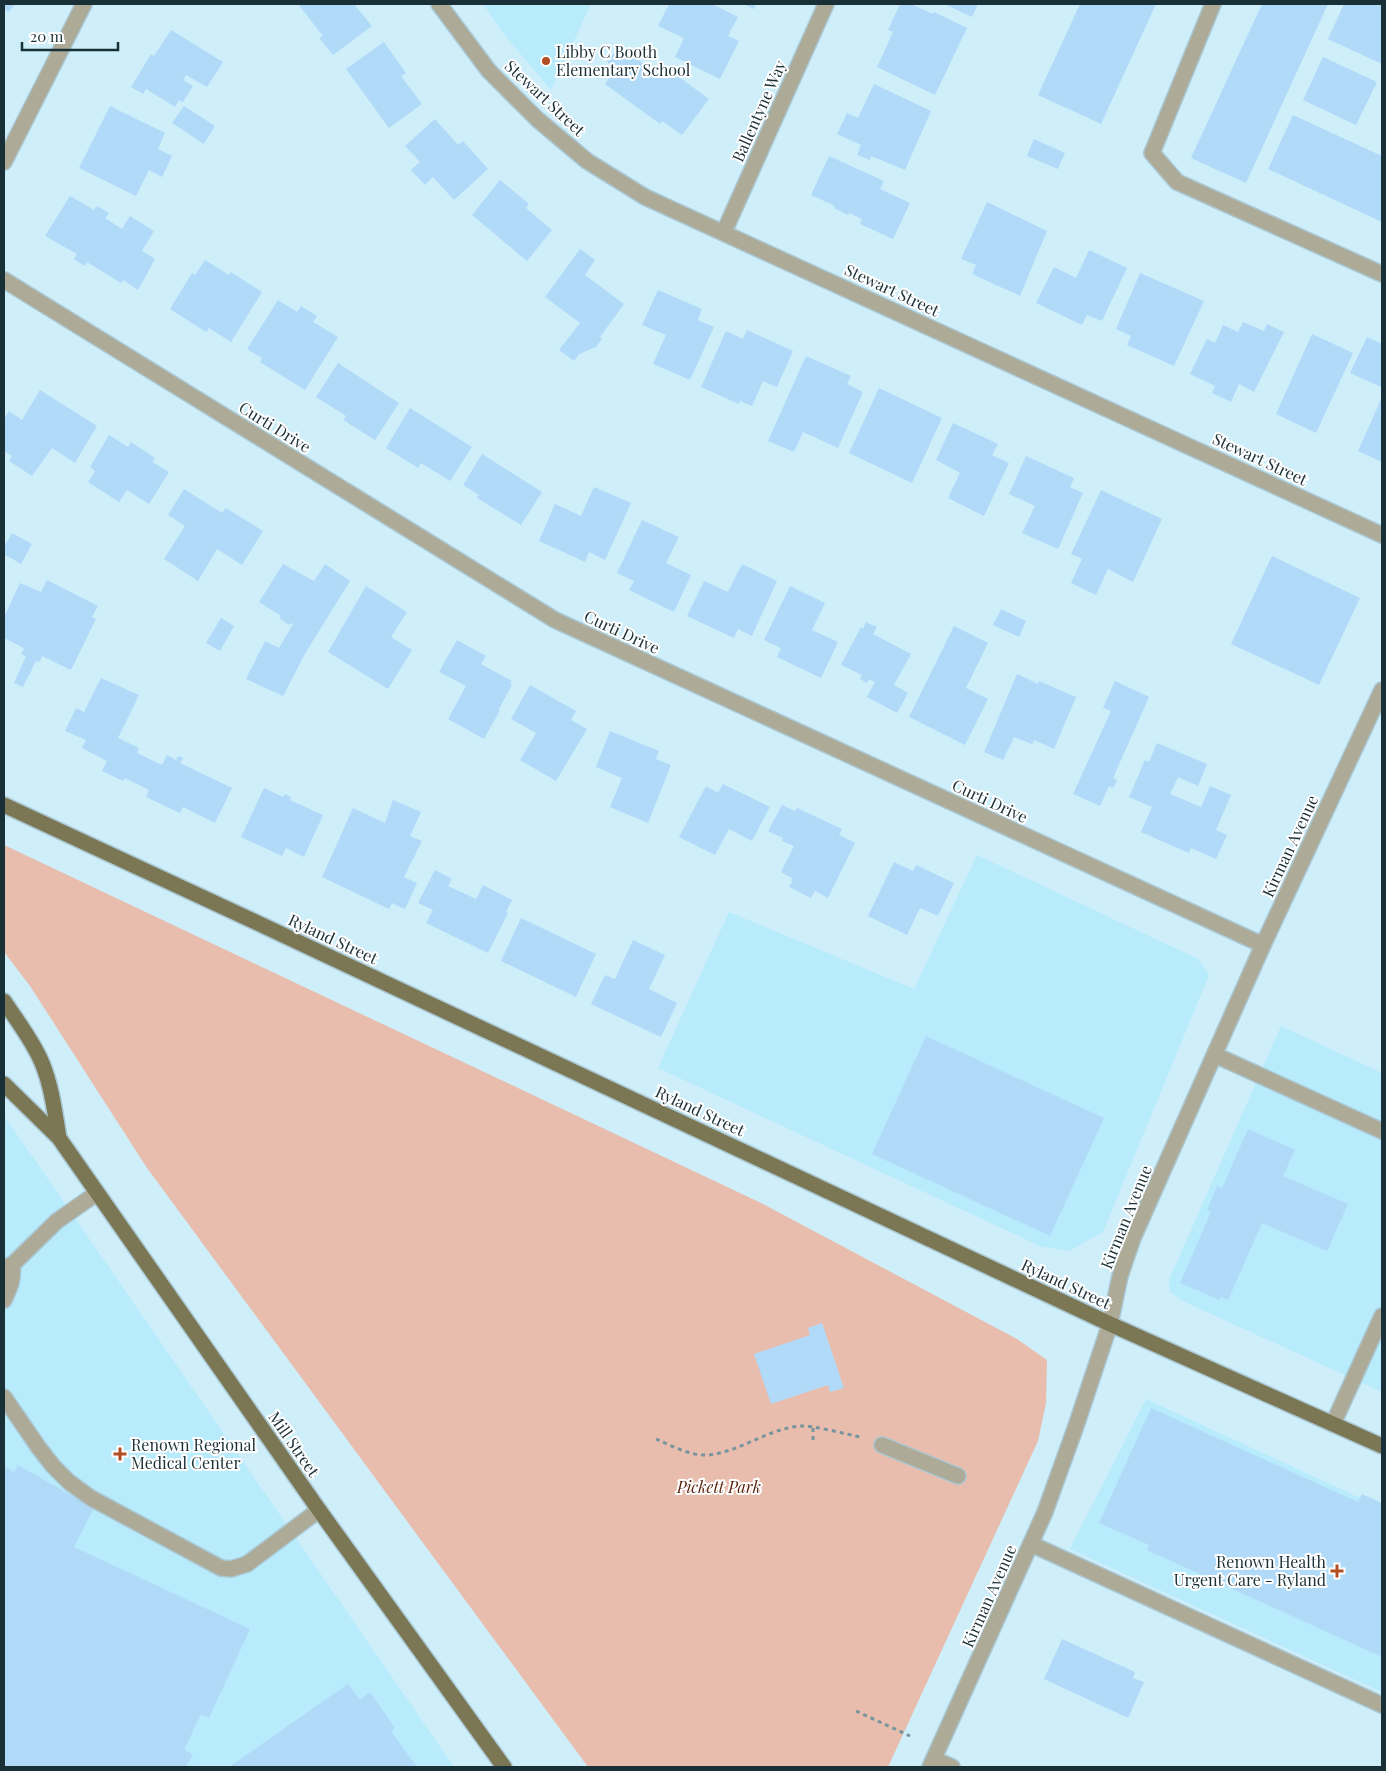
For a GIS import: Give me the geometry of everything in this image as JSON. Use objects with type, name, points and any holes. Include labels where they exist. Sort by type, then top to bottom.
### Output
[{"type":"main road","name":"Ryland Street","points":[[4,805],[1110,1324],[1382,1446]]},
{"type":"main road","name":"Mill Street","points":[[4,1001],[30,1040],[42,1064],[50,1089],[60,1138]]},
{"type":"main road","name":"Mill Street","points":[[4,1084],[60,1138],[319,1510],[504,1767]]},
{"type":"street","points":[[4,162],[84,4]]},
{"type":"street","name":"Stewart Street","points":[[439,4],[490,71],[537,120],[587,161],[645,197],[1382,534]]},
{"type":"street","name":"Ballentyne Way","points":[[724,232],[826,4]]},
{"type":"street","points":[[1213,4],[1152,153],[1177,182],[1382,274]]},
{"type":"street","name":"Curti Drive","points":[[4,280],[555,620],[1264,945]]},
{"type":"street","name":"Kirman Avenue","points":[[932,1763],[1045,1512],[1110,1324],[1120,1276],[1133,1238],[1264,945],[1382,690]]},
{"type":"street","points":[[1215,1055],[1382,1131]]},
{"type":"street","points":[[6,1295],[13,1275],[8,1266],[57,1221],[97,1193]]},
{"type":"street","points":[[1333,1424],[1382,1316]]},
{"type":"street","points":[[4,1397],[39,1448],[69,1482],[91,1498],[221,1568],[239,1568],[247,1564],[319,1510]]},
{"type":"street","points":[[882,1445],[958,1476]]},
{"type":"street","points":[[1031,1544],[1382,1705]]},
{"type":"street","points":[[932,1763],[952,1767]]},
{"type":"path","points":[[656,1439],[682,1450],[706,1455],[730,1451],[786,1428],[802,1426],[860,1437],[882,1445]]},
{"type":"path","points":[[813,1428],[813,1441]]},
{"type":"path","points":[[856,1711],[910,1736]]},
{"type":"shaded area","name":"Libby C Booth Elementary School","points":[[483,4],[591,4],[551,90],[503,33]]},
{"type":"shaded area","points":[[977,855],[1198,959],[1209,975],[1103,1232],[1069,1251],[1040,1246],[658,1068],[729,912],[914,989]]},
{"type":"shaded area","points":[[1281,1026],[1382,1073],[1382,1392],[1185,1302],[1170,1292],[1169,1280]]},
{"type":"shaded area","name":"Renown Regional Medical Center","points":[[4,1116],[21,1140],[454,1767],[4,1767]]},
{"type":"shaded area","points":[[1146,1399],[1382,1508],[1382,1692],[1070,1549]]},
{"type":"green space","name":"Pickett Park","points":[[4,845],[761,1203],[1017,1339],[1047,1360],[1046,1403],[1038,1441],[888,1767],[588,1767],[147,1168],[30,986],[4,952]]},
{"type":"building","points":[[4,4],[15,4],[9,12],[4,9]]},
{"type":"building","points":[[298,4],[354,4],[372,26],[333,55],[319,38],[323,36]]},
{"type":"building","points":[[669,4],[712,4],[738,17],[728,36],[739,41],[720,79],[675,57],[684,38],[658,26]]},
{"type":"building","points":[[743,4],[756,4],[754,9]]},
{"type":"building","points":[[900,4],[911,4],[933,14],[934,12],[967,28],[935,95],[877,67],[893,32],[888,30]]},
{"type":"building","points":[[944,4],[978,4],[972,17]]},
{"type":"building","points":[[1080,4],[1156,4],[1101,124],[1038,95]]},
{"type":"building","points":[[1262,4],[1328,4],[1246,183],[1191,158]]},
{"type":"building","points":[[1344,4],[1382,4],[1382,64],[1328,39]]},
{"type":"building","points":[[171,30],[223,62],[207,87],[186,75],[183,80],[193,86],[183,102],[179,100],[175,107],[146,89],[143,94],[131,87],[151,54],[154,56]]},
{"type":"building","points":[[384,42],[406,73],[401,76],[422,104],[389,128],[346,69]]},
{"type":"building","points":[[618,48],[654,71],[660,63],[709,99],[682,135],[662,121],[660,124],[605,84],[616,68],[607,62]]},
{"type":"building","points":[[1323,57],[1377,82],[1356,125],[1303,100]]},
{"type":"building","points":[[874,84],[931,111],[905,170],[871,156],[870,160],[857,155],[861,145],[837,134],[847,113],[858,118]]},
{"type":"building","points":[[110,106],[165,133],[158,149],[172,156],[162,177],[149,170],[136,196],[79,168]]},
{"type":"building","points":[[184,106],[215,126],[204,144],[172,123]]},
{"type":"building","points":[[1293,115],[1382,156],[1382,222],[1268,169]]},
{"type":"building","points":[[435,119],[458,145],[463,141],[488,169],[454,200],[433,177],[425,185],[411,170],[420,162],[405,146]]},
{"type":"building","points":[[1034,139],[1065,153],[1058,169],[1027,156]]},
{"type":"building","points":[[829,156],[884,181],[880,189],[910,203],[893,239],[860,224],[862,219],[849,213],[848,215],[834,208],[835,206],[811,195]]},
{"type":"building","points":[[500,180],[529,204],[526,208],[552,230],[527,261],[472,215]]},
{"type":"building","points":[[70,196],[94,210],[97,206],[109,213],[105,218],[122,229],[130,216],[154,231],[142,251],[155,259],[138,290],[123,280],[121,283],[87,262],[85,266],[74,259],[77,254],[45,236]]},
{"type":"building","points":[[987,202],[1047,231],[1020,296],[972,274],[976,265],[961,259]]},
{"type":"building","points":[[580,249],[595,260],[585,275],[624,304],[600,337],[602,339],[596,347],[579,354],[574,361],[559,350],[580,323],[545,297]]},
{"type":"building","points":[[1089,250],[1127,268],[1102,321],[1087,315],[1082,325],[1036,303],[1054,267],[1076,278]]},
{"type":"building","points":[[205,260],[229,275],[231,272],[262,292],[231,342],[209,328],[206,332],[170,309],[192,273],[195,275]]},
{"type":"building","points":[[1140,273],[1204,301],[1174,366],[1127,345],[1131,336],[1116,329]]},
{"type":"building","points":[[658,290],[702,309],[698,320],[714,327],[690,380],[653,364],[666,335],[642,325]]},
{"type":"building","points":[[278,300],[297,312],[301,306],[317,316],[313,322],[338,337],[305,390],[260,362],[262,358],[247,349]]},
{"type":"building","points":[[1243,322],[1264,331],[1267,324],[1284,332],[1254,392],[1239,384],[1231,402],[1212,393],[1215,386],[1190,374],[1207,339],[1215,343],[1223,325],[1238,332]]},
{"type":"building","points":[[747,330],[793,351],[777,387],[763,381],[752,406],[740,401],[739,404],[701,387],[726,331],[743,339]]},
{"type":"building","points":[[1312,334],[1353,353],[1316,433],[1276,414]]},
{"type":"building","points":[[1367,337],[1382,344],[1381,387],[1350,373]]},
{"type":"building","points":[[806,356],[851,376],[847,384],[863,392],[838,448],[803,432],[794,452],[768,441]]},
{"type":"building","points":[[338,363],[399,403],[375,440],[343,420],[346,416],[316,397]]},
{"type":"building","points":[[879,388],[942,418],[912,483],[849,453]]},
{"type":"building","points":[[40,390],[97,426],[75,463],[52,448],[32,476],[9,461],[12,456],[4,451],[4,419],[9,411],[22,420]]},
{"type":"building","points":[[1382,397],[1382,462],[1358,451]]},
{"type":"building","points":[[410,408],[472,447],[450,481],[421,463],[418,468],[386,448]]},
{"type":"building","points":[[953,423],[998,444],[992,455],[1009,463],[984,516],[948,498],[960,473],[936,460]]},
{"type":"building","points":[[109,435],[128,447],[131,442],[155,458],[152,462],[169,472],[149,504],[127,490],[119,502],[88,482],[95,471],[90,467]]},
{"type":"building","points":[[482,454],[542,492],[521,525],[477,498],[479,495],[463,485]]},
{"type":"building","points":[[1026,456],[1074,478],[1070,487],[1083,493],[1058,549],[1022,533],[1035,506],[1009,494]]},
{"type":"building","points":[[594,487],[631,503],[605,560],[589,552],[585,562],[539,541],[555,504],[581,516]]},
{"type":"building","points":[[184,489],[222,513],[226,508],[263,531],[242,565],[217,549],[198,581],[164,559],[185,526],[168,515]]},
{"type":"building","points":[[1101,490],[1162,519],[1133,582],[1108,569],[1096,595],[1071,583],[1082,559],[1071,554]]},
{"type":"building","points":[[642,520],[679,537],[666,563],[691,575],[674,612],[629,590],[634,581],[617,573]]},
{"type":"building","points":[[12,533],[32,544],[21,564],[4,554],[4,547]]},
{"type":"building","points":[[1272,556],[1360,598],[1319,685],[1231,644]]},
{"type":"building","points":[[283,564],[314,581],[325,564],[350,581],[306,652],[283,696],[246,679],[265,641],[279,648],[293,624],[289,625],[279,618],[281,616],[259,602]]},
{"type":"building","points":[[742,564],[777,581],[752,636],[738,629],[734,638],[687,616],[704,581],[728,592]]},
{"type":"building","points":[[47,580],[98,606],[92,617],[96,619],[71,670],[42,656],[40,662],[36,661],[23,687],[14,683],[26,656],[21,654],[24,648],[4,638],[4,617],[20,583],[41,592]]},
{"type":"building","points":[[366,586],[407,612],[391,637],[412,650],[388,689],[328,652]]},
{"type":"building","points":[[790,586],[825,603],[812,630],[838,642],[821,678],[777,657],[781,648],[764,640]]},
{"type":"building","points":[[1001,609],[1026,621],[1019,637],[993,625]]},
{"type":"building","points":[[221,618],[234,626],[220,651],[206,643]]},
{"type":"building","points":[[866,622],[877,627],[873,634],[911,654],[894,685],[908,693],[897,713],[867,697],[875,682],[869,679],[867,683],[860,679],[862,675],[841,665],[861,627],[863,629]]},
{"type":"building","points":[[954,626],[988,643],[966,688],[988,699],[965,745],[909,717]]},
{"type":"building","points":[[457,640],[486,656],[481,664],[512,681],[510,684],[512,685],[500,710],[484,739],[448,719],[466,686],[439,672]]},
{"type":"building","points":[[1017,674],[1038,684],[1039,681],[1076,697],[1054,749],[1034,740],[1032,744],[1014,737],[1003,760],[984,752]]},
{"type":"building","points":[[101,678],[139,695],[118,738],[139,748],[137,753],[162,765],[167,755],[176,760],[178,756],[183,758],[180,763],[232,788],[215,823],[183,807],[180,813],[146,797],[149,790],[125,778],[123,781],[102,771],[107,761],[82,748],[86,740],[65,731],[76,708],[84,712]]},
{"type":"building","points":[[1115,681],[1149,697],[1113,778],[1117,780],[1113,788],[1109,786],[1100,806],[1073,794],[1111,711],[1103,708]]},
{"type":"building","points":[[530,685],[576,711],[571,720],[587,729],[556,781],[520,760],[536,733],[511,719]]},
{"type":"building","points":[[610,731],[659,751],[656,759],[671,765],[648,823],[610,807],[622,778],[596,767]]},
{"type":"building","points":[[1157,743],[1207,764],[1198,786],[1178,777],[1170,794],[1201,807],[1210,786],[1231,795],[1216,830],[1227,835],[1216,859],[1191,848],[1189,853],[1141,832],[1152,807],[1129,797],[1145,760],[1149,762]]},
{"type":"building","points":[[723,784],[770,807],[752,841],[729,829],[715,855],[679,837],[706,786],[718,793]]},
{"type":"building","points":[[264,788],[283,797],[285,794],[291,797],[290,800],[323,815],[304,857],[286,848],[282,856],[241,837]]},
{"type":"building","points":[[393,800],[421,812],[410,836],[422,841],[404,877],[417,883],[405,909],[392,903],[389,909],[322,877],[353,808],[385,823]]},
{"type":"building","points":[[782,805],[795,811],[797,808],[842,829],[839,835],[855,843],[828,898],[815,891],[811,898],[789,887],[793,881],[791,881],[792,878],[781,872],[794,846],[782,841],[783,838],[768,831]]},
{"type":"building","points":[[894,862],[913,871],[916,865],[954,883],[938,916],[920,908],[907,935],[868,916]]},
{"type":"building","points":[[435,870],[452,879],[448,886],[476,899],[483,885],[512,900],[506,912],[508,913],[488,953],[426,923],[433,910],[418,903]]},
{"type":"building","points":[[521,918],[596,954],[576,997],[501,961]]},
{"type":"building","points":[[633,940],[665,955],[649,989],[677,1003],[661,1037],[591,1004],[605,975],[615,979]]},
{"type":"building","points":[[926,1036],[1104,1118],[1050,1236],[872,1154]]},
{"type":"building","points":[[1248,1129],[1295,1150],[1283,1176],[1348,1204],[1327,1251],[1262,1223],[1228,1300],[1221,1297],[1220,1300],[1180,1283],[1211,1212],[1207,1210],[1217,1186],[1222,1188]]},
{"type":"building","points":[[822,1323],[844,1388],[830,1392],[828,1385],[771,1404],[754,1354],[810,1335],[808,1328]]},
{"type":"building","points":[[1151,1408],[1358,1502],[1362,1494],[1382,1503],[1382,1657],[1147,1550],[1149,1545],[1099,1523]]},
{"type":"building","points":[[18,1465],[94,1508],[74,1547],[250,1629],[209,1718],[201,1714],[184,1750],[193,1754],[186,1767],[4,1767],[4,1466],[14,1472]]},
{"type":"building","points":[[1062,1639],[1135,1672],[1133,1678],[1144,1682],[1128,1718],[1044,1679]]},
{"type":"building","points":[[348,1684],[360,1700],[370,1692],[395,1728],[391,1731],[417,1767],[229,1767]]},
{"type":"place","name":"Libby C Booth Elementary School","points":[[546,61]]},
{"type":"place","name":"Renown Regional Medical Center","points":[[120,1454]]},
{"type":"place","name":"Renown Health Urgent Care - Ryland","points":[[1337,1571]]}]
